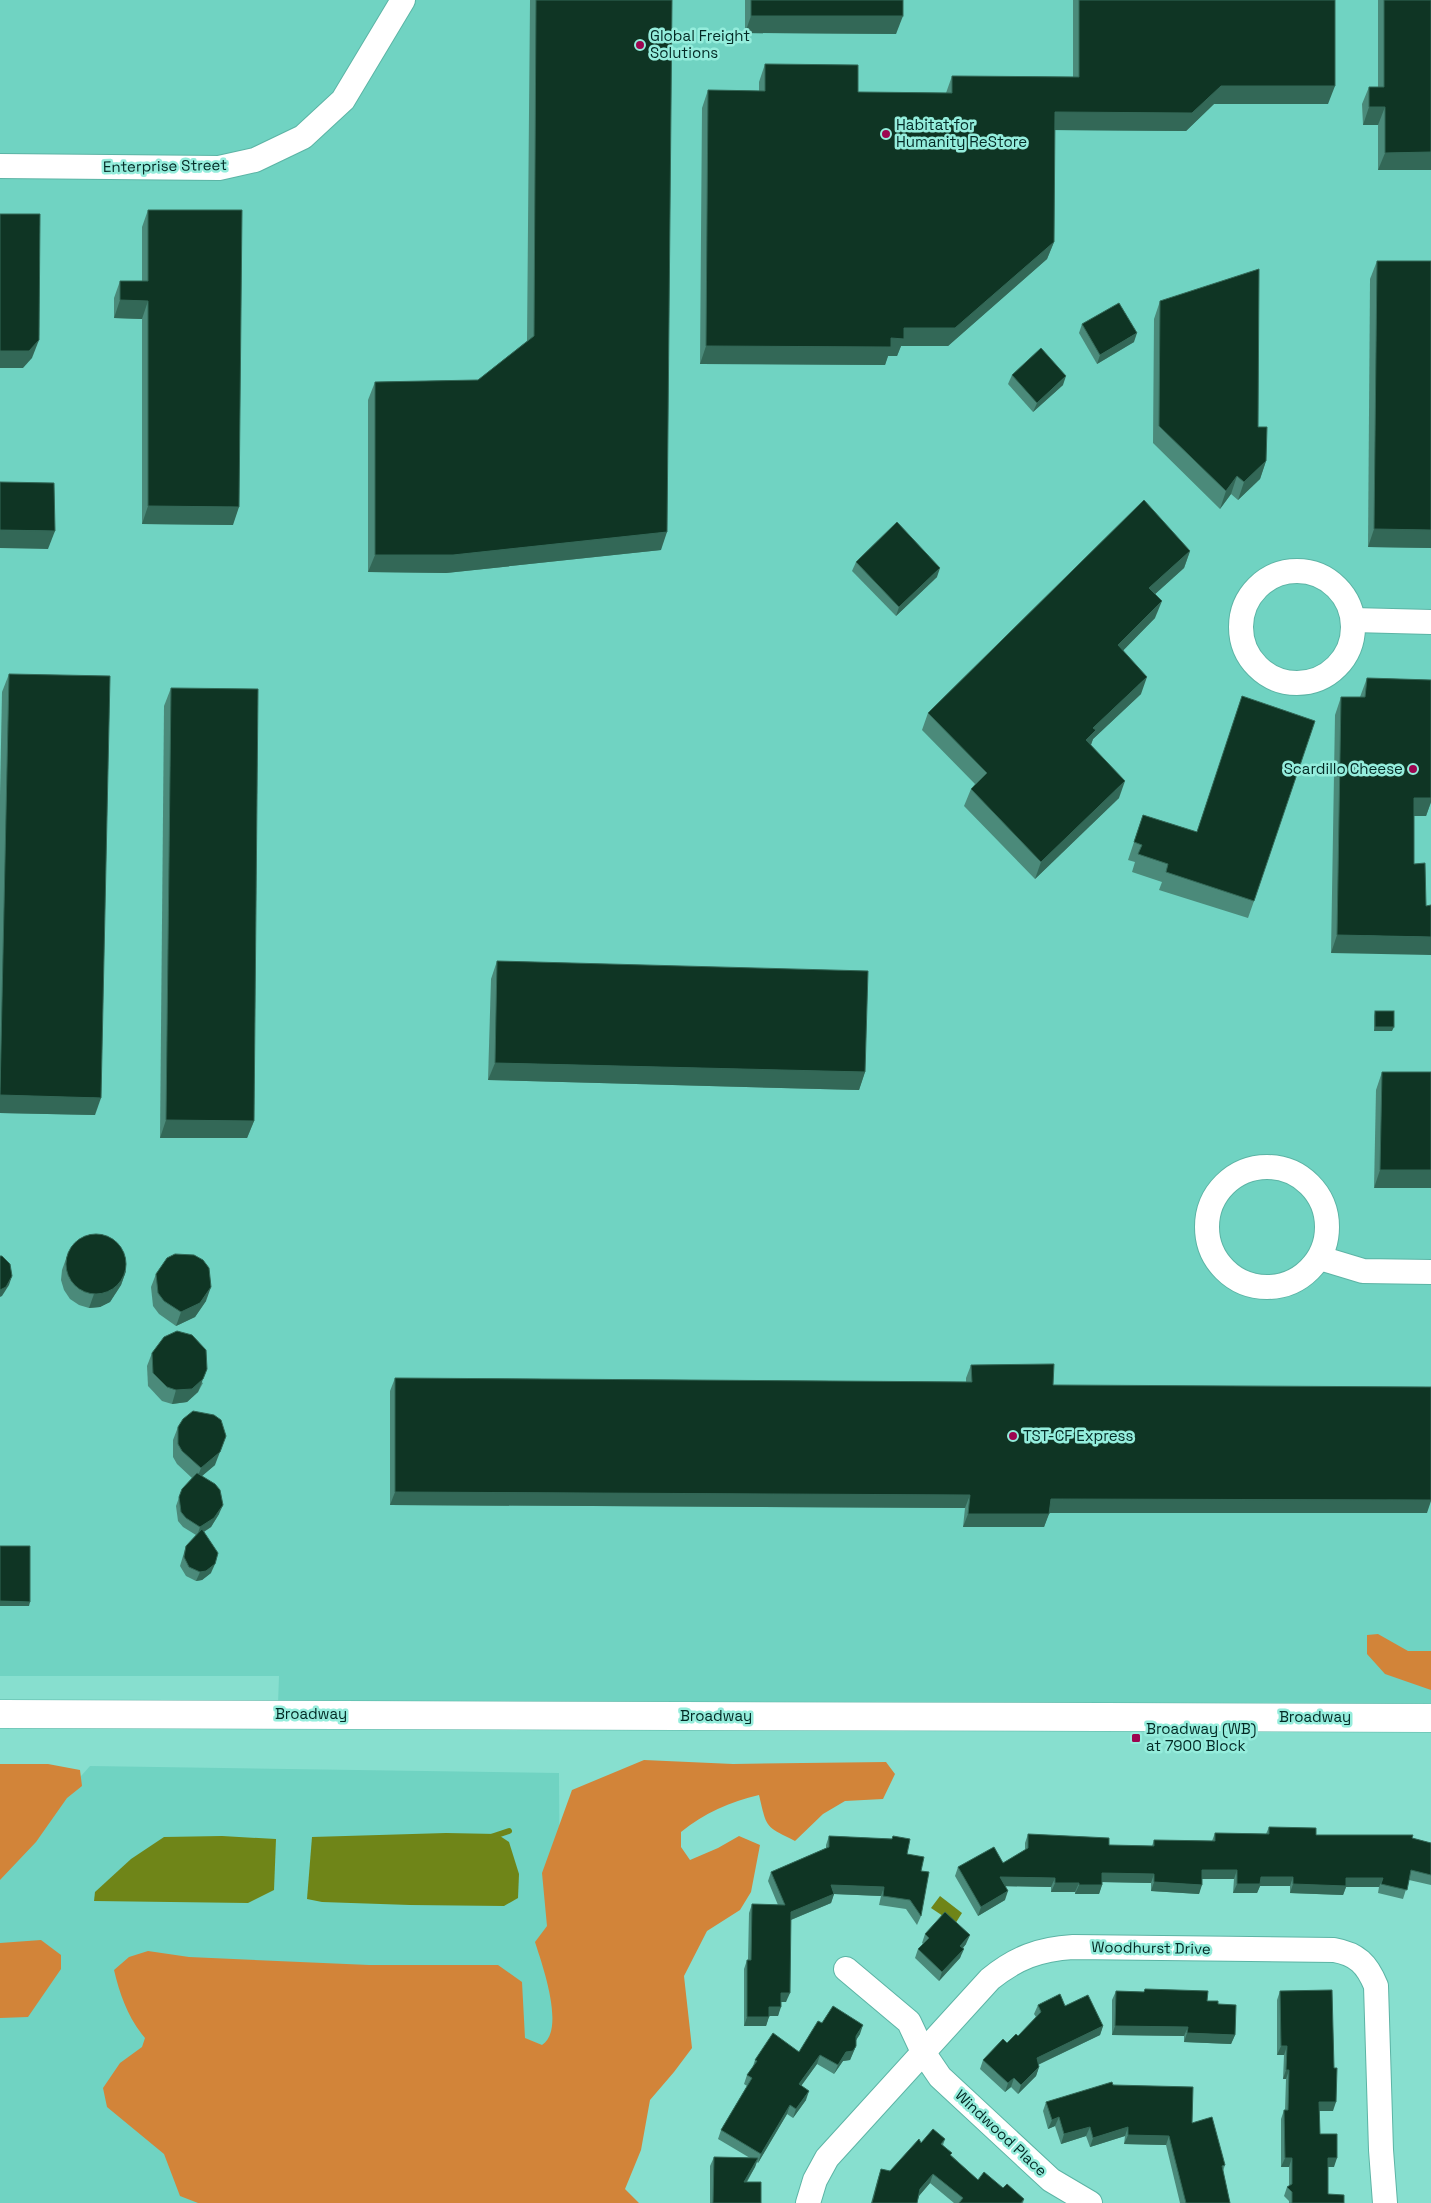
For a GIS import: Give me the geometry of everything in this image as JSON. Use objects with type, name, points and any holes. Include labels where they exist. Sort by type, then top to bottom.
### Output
[{"type":"street","name":"Enterprise Street","points":[[0,166],[219,168],[255,160],[303,137],[343,100],[403,0]]},
{"type":"street","points":[[1290,571],[1308,572],[1331,583],[1348,603],[1353,620],[1352,639],[1345,656],[1332,671],[1316,680],[1297,683],[1278,680],[1262,671],[1249,657],[1242,640],[1241,621],[1246,603],[1257,587],[1272,576],[1290,571]]},
{"type":"street","points":[[1353,620],[1431,622]]},
{"type":"street","points":[[1267,1167],[1293,1172],[1310,1183],[1322,1200],[1328,1219],[1327,1239],[1320,1258],[1307,1273],[1291,1283],[1271,1288],[1252,1286],[1234,1278],[1219,1264],[1210,1246],[1206,1226],[1210,1207],[1220,1189],[1235,1176],[1253,1168],[1267,1167]]},
{"type":"street","points":[[1320,1258],[1363,1271],[1431,1272]]},
{"type":"street","name":"Broadway","points":[[0,1714],[1431,1718]]},
{"type":"street","name":"Woodhurst Drive","points":[[808,2203],[818,2174],[827,2158],[912,2067],[923,2052],[990,1979],[1017,1959],[1048,1949],[1189,1948],[1346,1952],[1358,1957],[1365,1964],[1376,1986],[1381,2150],[1385,2203]]},
{"type":"street","name":"Windwood Place","points":[[846,1968],[908,2022],[923,2052],[940,2077],[1051,2180],[1090,2203]]},
{"type":"shaded area","points":[[0,0],[1431,0],[1431,1703],[1343,1705],[278,1704],[279,1676],[0,1676]]},
{"type":"shaded area","points":[[1378,1634],[1408,1651],[1431,1651],[1431,1690],[1385,1674],[1367,1654],[1367,1635]]},
{"type":"shaded area","points":[[644,1760],[733,1764],[886,1762],[895,1774],[883,1799],[845,1801],[823,1814],[795,1841],[768,1825],[759,1795],[718,1809],[699,1819],[681,1832],[681,1847],[690,1860],[718,1848],[739,1836],[760,1845],[751,1892],[740,1910],[707,1931],[684,1976],[692,2048],[650,2100],[641,2150],[625,2189],[639,2203],[198,2203],[180,2196],[164,2154],[107,2107],[103,2088],[120,2063],[142,2047],[145,2038],[125,2006],[114,1970],[129,1957],[148,1951],[189,1957],[369,1965],[498,1965],[522,1982],[525,2038],[542,2045],[549,2037],[552,2026],[552,2012],[547,1980],[535,1942],[547,1926],[542,1873],[572,1790]]},
{"type":"shaded area","points":[[0,1764],[48,1764],[80,1770],[82,1786],[67,1798],[36,1842],[0,1880]]},
{"type":"shaded area","points":[[90,1766],[559,1773],[562,2203],[0,2203],[0,1867]]},
{"type":"shaded area","points":[[446,1833],[497,1834],[509,1842],[519,1874],[518,1898],[504,1906],[322,1902],[307,1899],[312,1837]]},
{"type":"shaded area","points":[[222,1836],[276,1839],[274,1890],[248,1903],[94,1901],[95,1892],[131,1859],[164,1837]]},
{"type":"shaded area","points":[[940,1896],[962,1913],[955,1924],[931,1908]]},
{"type":"shaded area","points":[[41,1940],[61,1955],[61,1969],[28,2017],[0,2018],[0,1943]]},
{"type":"building","points":[[536,0],[672,0],[667,532],[453,555],[375,555],[375,382],[478,380],[534,336]]},
{"type":"building","points":[[751,0],[903,0],[903,16],[751,16]]},
{"type":"building","points":[[1079,0],[1335,0],[1335,86],[1221,86],[1192,113],[1055,112],[1054,242],[955,328],[904,328],[904,339],[891,338],[891,347],[706,346],[708,90],[765,91],[765,64],[858,65],[858,92],[952,93],[952,76],[1079,77]]},
{"type":"building","points":[[1384,0],[1431,0],[1431,152],[1385,153],[1385,107],[1369,107],[1369,87],[1384,87]]},
{"type":"building","points":[[148,210],[242,210],[239,507],[148,506],[148,301],[120,300],[120,281],[148,281]]},
{"type":"building","points":[[0,214],[40,214],[39,340],[29,351],[0,351]]},
{"type":"building","points":[[1377,261],[1431,261],[1431,530],[1374,529]]},
{"type":"building","points":[[1259,269],[1258,427],[1267,427],[1266,461],[1244,482],[1237,476],[1226,491],[1159,426],[1160,301]]},
{"type":"building","points":[[1119,303],[1137,333],[1100,355],[1082,324]]},
{"type":"building","points":[[1041,348],[1066,376],[1037,403],[1012,375]]},
{"type":"building","points":[[0,482],[54,483],[55,531],[0,530]]},
{"type":"building","points":[[1144,500],[1190,551],[1149,588],[1162,601],[1118,645],[1147,677],[1093,728],[1096,730],[1086,740],[1125,781],[1041,862],[971,789],[987,773],[928,713]]},
{"type":"building","points":[[897,522],[940,568],[899,607],[856,562]]},
{"type":"building","points":[[9,674],[110,676],[101,1098],[0,1095]]},
{"type":"building","points":[[1367,678],[1431,680],[1431,798],[1414,798],[1414,864],[1425,863],[1426,906],[1431,905],[1431,937],[1337,935],[1341,697],[1365,697]]},
{"type":"building","points":[[171,688],[258,689],[254,1121],[166,1120]]},
{"type":"building","points":[[1242,696],[1315,721],[1254,901],[1166,872],[1168,864],[1138,854],[1142,845],[1134,842],[1143,815],[1197,832]]},
{"type":"building","points":[[497,961],[868,971],[865,1072],[495,1063]]},
{"type":"building","points":[[1375,1011],[1394,1011],[1394,1027],[1375,1027]]},
{"type":"building","points":[[1382,1072],[1431,1072],[1431,1170],[1380,1170]]},
{"type":"building","points":[[90,1234],[102,1234],[113,1239],[121,1247],[126,1258],[124,1276],[113,1289],[102,1294],[90,1294],[79,1289],[71,1281],[66,1270],[66,1258],[71,1247],[79,1239]]},
{"type":"building","points":[[175,1254],[194,1255],[203,1260],[209,1268],[211,1287],[200,1303],[181,1312],[164,1301],[158,1293],[156,1274],[167,1258]]},
{"type":"building","points":[[0,1256],[10,1264],[12,1276],[6,1287],[0,1290]]},
{"type":"building","points":[[177,1331],[192,1335],[206,1350],[207,1369],[203,1379],[192,1389],[176,1390],[167,1387],[153,1373],[152,1353],[164,1337]]},
{"type":"building","points":[[1054,1364],[1053,1385],[1431,1387],[1431,1500],[1051,1499],[1049,1514],[968,1514],[970,1495],[395,1492],[395,1378],[972,1382],[971,1365]]},
{"type":"building","points":[[193,1411],[214,1415],[221,1420],[226,1436],[220,1452],[201,1468],[182,1451],[178,1444],[178,1427],[183,1419]]},
{"type":"building","points":[[197,1473],[215,1484],[220,1490],[223,1505],[214,1518],[200,1527],[186,1518],[181,1512],[179,1497],[182,1489]]},
{"type":"building","points":[[202,1529],[218,1553],[215,1564],[206,1571],[200,1572],[189,1567],[184,1557],[186,1546]]},
{"type":"building","points":[[0,1546],[30,1546],[30,1602],[0,1601]]},
{"type":"building","points":[[1269,1827],[1316,1828],[1316,1835],[1413,1835],[1412,1838],[1431,1843],[1431,1875],[1411,1870],[1407,1890],[1381,1884],[1383,1878],[1346,1878],[1346,1886],[1293,1884],[1293,1877],[1261,1877],[1260,1884],[1237,1884],[1237,1870],[1202,1870],[1202,1885],[1154,1882],[1154,1874],[1102,1873],[1102,1885],[1055,1883],[1055,1878],[1000,1877],[1008,1891],[981,1907],[958,1867],[994,1847],[1003,1863],[1028,1848],[1028,1834],[1109,1838],[1109,1845],[1154,1846],[1154,1840],[1215,1841],[1215,1833],[1269,1834]]},
{"type":"building","points":[[829,1836],[892,1839],[893,1836],[910,1839],[907,1854],[924,1857],[921,1871],[929,1872],[921,1916],[910,1900],[883,1896],[884,1887],[831,1885],[834,1894],[791,1912],[790,1993],[781,1993],[781,2007],[769,2007],[769,2017],[747,2017],[747,1960],[751,1960],[752,1904],[785,1905],[771,1872],[829,1847]]},
{"type":"building","points":[[945,1912],[970,1935],[960,1946],[964,1949],[942,1972],[918,1949],[929,1938],[925,1934]]},
{"type":"building","points":[[1145,1989],[1208,1991],[1207,2001],[1218,2001],[1218,2004],[1236,2005],[1235,2035],[1187,2033],[1188,2027],[1115,2026],[1116,1991],[1144,1992]]},
{"type":"building","points":[[1332,1990],[1334,2068],[1337,2068],[1336,2102],[1319,2102],[1320,2134],[1337,2134],[1337,2158],[1328,2158],[1328,2194],[1344,2195],[1344,2203],[1292,2203],[1292,2192],[1287,2187],[1292,2184],[1292,2158],[1285,2158],[1284,2110],[1288,2110],[1289,2070],[1286,2070],[1287,2046],[1281,2046],[1280,1991]]},
{"type":"building","points":[[1060,1994],[1065,2006],[1088,1995],[1103,2026],[1037,2058],[1039,2067],[1021,2085],[1014,2078],[1008,2083],[983,2060],[1003,2039],[1007,2043],[1016,2034],[1018,2036],[1041,2012],[1038,2005]]},
{"type":"building","points":[[833,2006],[863,2025],[856,2036],[856,2046],[853,2051],[846,2052],[838,2065],[820,2055],[799,2084],[809,2091],[796,2109],[790,2105],[761,2154],[721,2130],[752,2078],[747,2075],[757,2061],[755,2060],[773,2033],[799,2052],[818,2021],[822,2023]]},
{"type":"building","points":[[1112,2082],[1113,2085],[1193,2087],[1192,2123],[1212,2117],[1225,2165],[1222,2166],[1230,2203],[1186,2203],[1169,2136],[1128,2135],[1128,2127],[1093,2138],[1090,2127],[1064,2134],[1059,2117],[1052,2120],[1046,2102]]},
{"type":"building","points":[[933,2129],[945,2139],[941,2144],[952,2153],[950,2155],[978,2180],[984,2172],[1003,2188],[1007,2184],[1024,2199],[1021,2203],[959,2203],[963,2198],[933,2174],[920,2189],[917,2203],[872,2203],[881,2169],[890,2171],[919,2139],[921,2143]]},
{"type":"building","points":[[714,2157],[758,2158],[744,2182],[761,2182],[761,2203],[713,2203]]},
{"type":"waterway","points":[[491,1837],[509,1831]]},
{"type":"place","name":"Global Freight Solutions","points":[[640,45]]},
{"type":"place","name":"Habitat for Humanity ReStore","points":[[886,134]]},
{"type":"place","name":"Scardillo Cheese","points":[[1413,769]]},
{"type":"place","name":"TST-CF Express","points":[[1013,1436]]},
{"type":"place","name":"Broadway (WB) at 7900 Block","points":[[1136,1738]]}]
